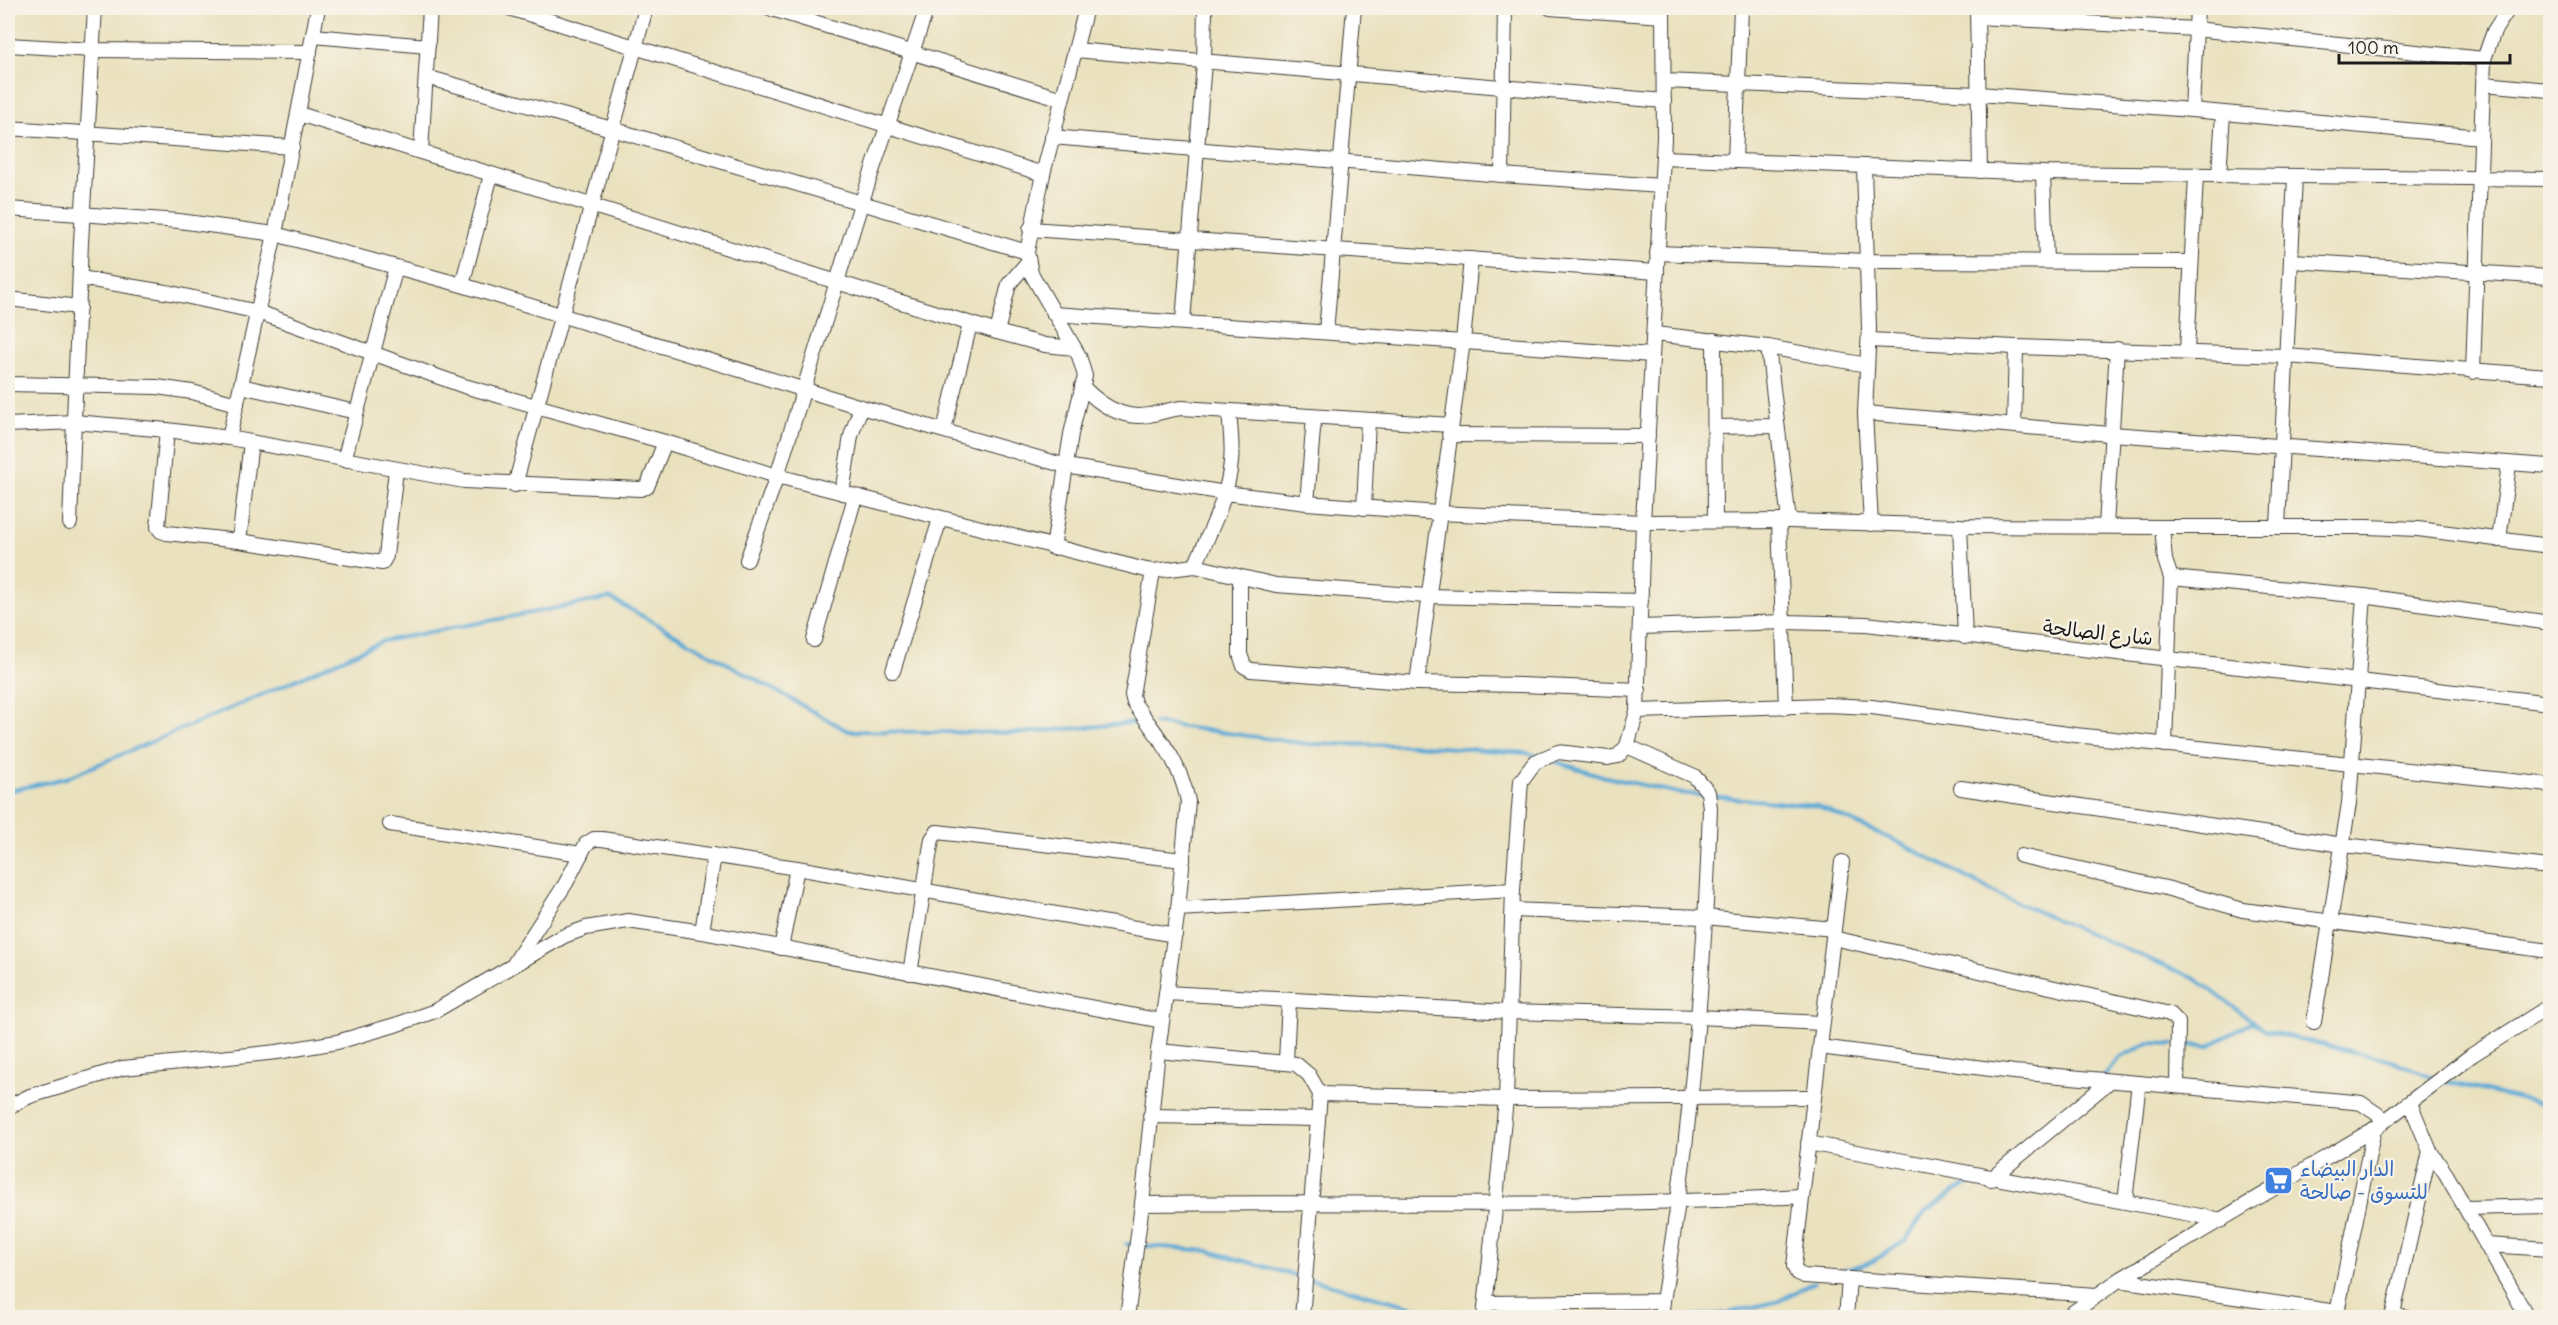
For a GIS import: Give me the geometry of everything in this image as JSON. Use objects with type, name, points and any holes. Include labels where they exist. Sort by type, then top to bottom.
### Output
[{"type":"street","points":[[70,523],[80,278],[95,8]]},
{"type":"street","points":[[229,438],[275,234],[318,8]]},
{"type":"street","points":[[421,152],[430,8]]},
{"type":"street","points":[[509,8],[1043,174]]},
{"type":"street","points":[[514,485],[646,8]]},
{"type":"street","points":[[769,8],[1062,99]]},
{"type":"street","points":[[747,560],[777,476],[861,204],[927,8]]},
{"type":"street","points":[[997,332],[1009,284],[1027,257],[1030,230],[1043,174],[1086,8]]},
{"type":"street","points":[[1184,321],[1204,63],[1205,8]]},
{"type":"street","points":[[1326,332],[1354,8]]},
{"type":"street","points":[[1502,175],[1505,8]]},
{"type":"street","points":[[1484,1317],[1506,1099],[1513,890],[1520,790],[1527,771],[1535,762],[1558,752],[1608,758],[1618,756],[1627,746],[1637,711],[1639,690],[1643,522],[1663,158],[1663,12],[1550,8]]},
{"type":"street","points":[[1735,160],[1741,8]]},
{"type":"street","points":[[2192,110],[2196,8]]},
{"type":"street","points":[[2473,372],[2484,59],[2494,32],[2510,8]]},
{"type":"street","points":[[1980,171],[1978,12],[2195,29],[2484,59]]},
{"type":"street","points":[[313,36],[428,46]]},
{"type":"street","points":[[8,45],[93,50],[310,52]]},
{"type":"street","points":[[1075,50],[1204,63],[1664,101]]},
{"type":"street","points":[[426,77],[612,129],[1027,257],[1054,314],[1084,366],[1085,376],[1066,466],[1053,548]]},
{"type":"street","points":[[1664,81],[1979,94],[2192,110],[2481,137]]},
{"type":"street","points":[[2484,84],[2550,90]]},
{"type":"street","points":[[2220,176],[2223,113]]},
{"type":"street","points":[[299,114],[970,324],[1045,345],[1074,348]]},
{"type":"street","points":[[8,128],[292,147]]},
{"type":"street","points":[[1052,137],[1197,151],[1661,186]]},
{"type":"street","points":[[1663,158],[2043,173],[2550,178]]},
{"type":"street","points":[[1864,167],[1869,261],[1869,340],[1865,413],[1871,524]]},
{"type":"street","points":[[2043,173],[2046,261]]},
{"type":"street","points":[[462,285],[491,175]]},
{"type":"street","points":[[2187,351],[2196,176]]},
{"type":"street","points":[[2278,526],[2295,177]]},
{"type":"street","points":[[8,209],[178,221],[275,234],[462,285],[861,407],[1066,466],[1225,493],[1364,508],[1643,522],[1784,521],[1960,526],[2278,526],[2418,530],[2550,546]]},
{"type":"street","points":[[1030,230],[1657,272]]},
{"type":"street","points":[[1657,253],[1869,261],[2192,262]]},
{"type":"street","points":[[1417,683],[1471,259]]},
{"type":"street","points":[[2292,261],[2550,278]]},
{"type":"street","points":[[344,460],[396,267]]},
{"type":"street","points":[[80,278],[171,293],[258,312],[464,386],[536,407],[848,495],[1153,572],[1195,566],[1276,585],[1427,596],[1641,601]]},
{"type":"street","points":[[8,299],[79,307]]},
{"type":"street","points":[[1054,314],[1184,321],[1653,355]]},
{"type":"street","points":[[944,430],[970,324]]},
{"type":"street","points":[[1654,334],[1768,347],[1868,364]]},
{"type":"street","points":[[1714,340],[1716,521]]},
{"type":"street","points":[[1869,340],[2286,356],[2473,372],[2550,376]]},
{"type":"street","points":[[1768,347],[1784,521],[1786,707]]},
{"type":"street","points":[[2014,425],[2016,347]]},
{"type":"street","points":[[2106,526],[2117,349]]},
{"type":"street","points":[[8,384],[176,388],[237,404]]},
{"type":"street","points":[[241,386],[356,412]]},
{"type":"street","points":[[1082,386],[1103,405],[1126,415],[1149,415],[1182,408],[1368,420],[1450,430],[1648,436]]},
{"type":"street","points":[[814,640],[848,495],[851,436],[861,407]]},
{"type":"street","points":[[1195,566],[1225,493],[1231,462],[1229,411]]},
{"type":"street","points":[[1865,413],[2112,434],[2550,466]]},
{"type":"street","points":[[1307,503],[1314,417]]},
{"type":"street","points":[[1364,508],[1368,420]]},
{"type":"street","points":[[8,425],[74,422],[167,430],[229,438],[464,481],[640,489],[647,487],[665,442]]},
{"type":"street","points":[[1715,427],[1777,426]]},
{"type":"street","points":[[167,430],[160,531],[382,564],[386,556],[396,470]]},
{"type":"street","points":[[239,542],[251,442]]},
{"type":"street","points":[[2499,540],[2509,464]]},
{"type":"street","points":[[893,671],[940,519]]},
{"type":"street","points":[[1960,526],[1965,637]]},
{"type":"street","points":[[2162,527],[2165,560],[2171,578],[2170,660],[2165,745]]},
{"type":"street","points":[[1127,1317],[1142,1204],[1158,1051],[1175,935],[1188,801],[1182,775],[1173,757],[1134,703],[1131,695],[1153,572]]},
{"type":"street","points":[[1240,578],[1240,654],[1244,666],[1251,669],[1417,683],[1639,690]]},
{"type":"street","points":[[2171,578],[2364,596],[2550,622]]},
{"type":"street","points":[[2314,1022],[2343,845],[2353,766],[2364,596]]},
{"type":"street","name":"شارع الصالحة","points":[[1641,627],[1784,622],[1866,624],[2550,703]]},
{"type":"street","points":[[1637,711],[1872,707],[2039,731],[2353,766],[2550,785]]},
{"type":"street","points":[[1627,746],[1694,776],[1708,792],[1710,808],[1692,1099],[1680,1200],[1661,1317]]},
{"type":"street","points":[[1961,788],[2156,819],[2343,845],[2550,867]]},
{"type":"street","points":[[390,824],[581,854]]},
{"type":"street","points":[[910,973],[932,839],[934,835],[942,831],[1183,860]]},
{"type":"street","points":[[513,966],[566,883],[586,844],[594,839],[797,868],[1175,935]]},
{"type":"street","points":[[702,932],[714,855]]},
{"type":"street","points":[[2021,856],[2166,888],[2243,910],[2550,951]]},
{"type":"street","points":[[1842,862],[1794,1266],[1797,1273],[1804,1276],[2097,1295]]},
{"type":"street","points":[[781,948],[797,868]]},
{"type":"street","points":[[1178,909],[1513,890]]},
{"type":"street","points":[[1513,910],[1704,918],[1834,934],[2170,1014],[2178,1022],[2177,1086]]},
{"type":"street","points":[[8,1107],[59,1086],[123,1068],[278,1052],[337,1042],[435,1011],[564,936],[586,928],[616,922],[643,921],[1162,1021]]},
{"type":"street","points":[[1166,993],[1509,1012],[1822,1023]]},
{"type":"street","points":[[1286,1061],[1289,1001]]},
{"type":"street","points":[[2065,1317],[2119,1280],[2374,1129],[2428,1089],[2448,1071],[2549,1009]]},
{"type":"street","points":[[1820,1047],[2014,1072],[2354,1102],[2361,1103],[2386,1120]]},
{"type":"street","points":[[1158,1051],[1286,1061],[1302,1068],[1320,1094],[1302,1317]]},
{"type":"street","points":[[1991,1179],[2110,1080]]},
{"type":"street","points":[[2125,1201],[2139,1083]]},
{"type":"street","points":[[1320,1094],[1506,1099],[1814,1097]]},
{"type":"street","points":[[2410,1103],[2430,1151],[2466,1208],[2528,1317]]},
{"type":"street","points":[[1150,1116],[1318,1119]]},
{"type":"street","points":[[2119,1280],[2337,1315],[2374,1129]]},
{"type":"street","points":[[1808,1143],[1991,1179],[2222,1220]]},
{"type":"street","points":[[2408,1317],[2392,1316],[2430,1151]]},
{"type":"street","points":[[1142,1204],[1311,1201],[1497,1205],[1802,1196]]},
{"type":"street","points":[[2466,1208],[2550,1206]]},
{"type":"street","points":[[2487,1245],[2550,1249]]},
{"type":"street","points":[[1846,1317],[1849,1279]]},
{"type":"street","points":[[1486,1303],[1663,1302]]},
{"type":"waterway","points":[[8,791],[66,778],[383,641],[610,598],[848,731],[1022,733],[1144,722]]},
{"type":"waterway","points":[[1154,723],[1307,744],[1411,745],[1527,753],[1537,756]]},
{"type":"waterway","points":[[1550,760],[1606,777],[1678,793],[1818,806],[1902,844],[2006,898],[2196,979],[2266,1031],[2392,1061],[2436,1078]]},
{"type":"waterway","points":[[2181,1045],[2209,1046],[2254,1021]]},
{"type":"waterway","points":[[2104,1077],[2119,1058],[2149,1043],[2174,1044]]},
{"type":"waterway","points":[[2443,1081],[2550,1106]]},
{"type":"waterway","points":[[1838,1273],[1873,1261],[1905,1241],[1925,1212],[1955,1191],[1978,1179]]},
{"type":"waterway","points":[[1126,1244],[1209,1251],[1301,1277]]},
{"type":"waterway","points":[[1309,1279],[1455,1318]]},
{"type":"waterway","points":[[1678,1318],[1728,1313],[1779,1301],[1814,1282]]},
{"type":"place","name":"الدار البيضاء للتسوق - صالحة","points":[[2279,1180]]}]
